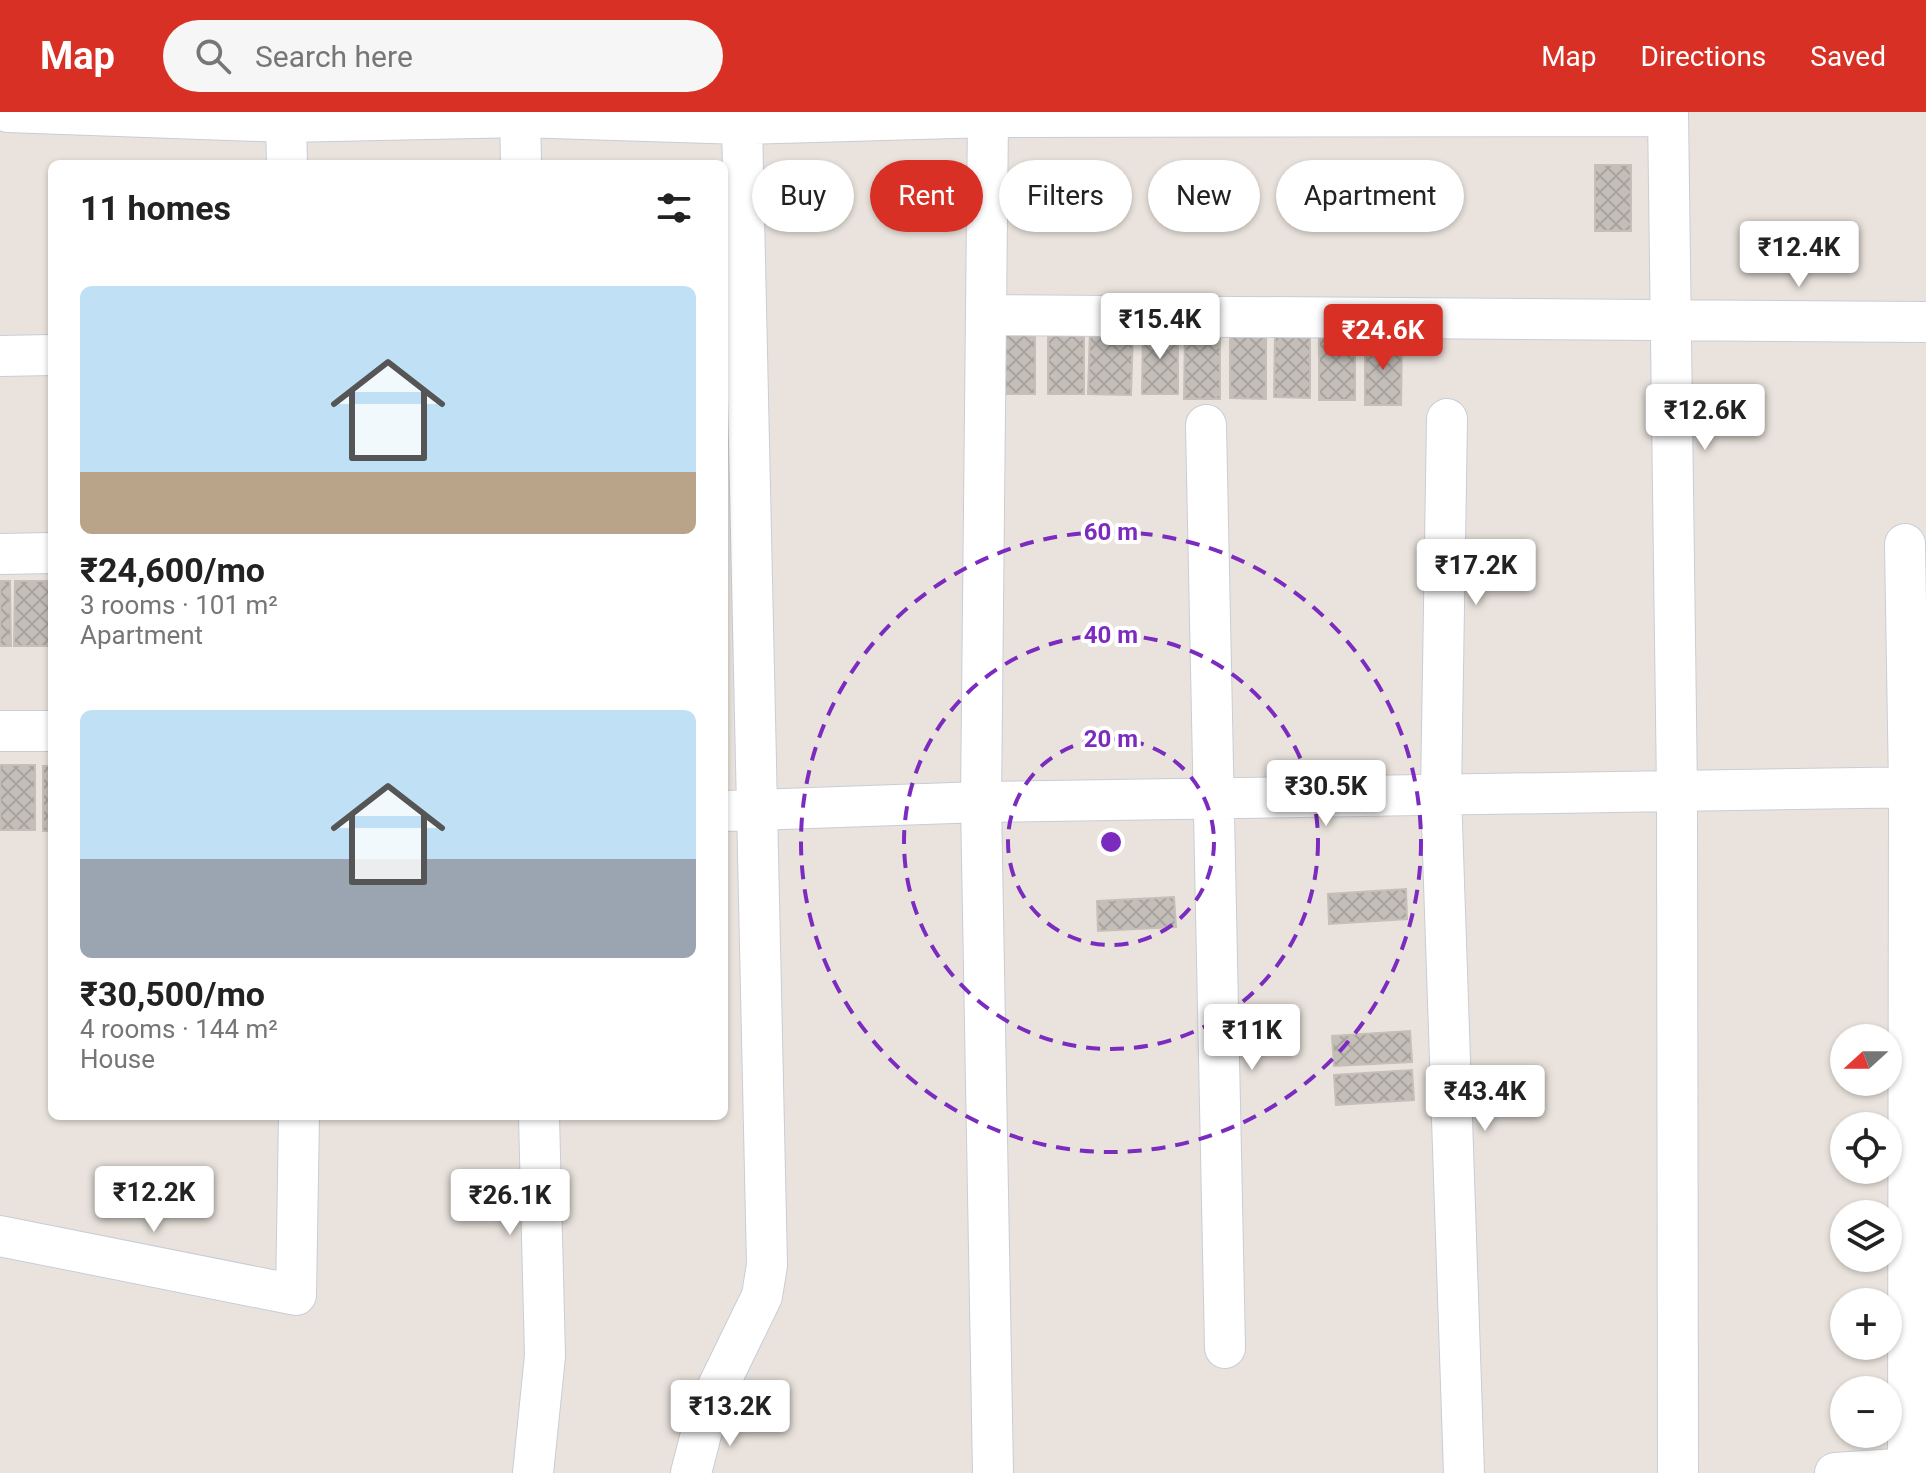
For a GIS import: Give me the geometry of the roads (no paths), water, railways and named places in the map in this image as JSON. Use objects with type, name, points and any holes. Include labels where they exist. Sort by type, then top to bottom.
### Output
[{"type":"street","points":[[8,112],[286,122],[520,115],[742,124],[988,117],[1668,114],[1677,791],[1678,1473]]},
{"type":"street","points":[[520,115],[521,160]]},
{"type":"street","points":[[988,117],[981,802],[993,1473]]},
{"type":"street","points":[[286,122],[287,160]]},
{"type":"street","points":[[691,1473],[708,1407],[762,1296],[767,1265],[740,810],[742,124]]},
{"type":"street","points":[[986,315],[1926,322]]},
{"type":"street","points":[[0,356],[48,355]]},
{"type":"street","points":[[1447,419],[1441,794],[1464,1473]]},
{"type":"street","points":[[1206,425],[1225,1348]]},
{"type":"street","points":[[1835,1473],[1917,1468],[1918,787],[1905,544]]},
{"type":"street","points":[[0,554],[48,553]]},
{"type":"street","points":[[0,731],[48,731]]},
{"type":"street","points":[[740,810],[981,802],[1918,787]]},
{"type":"street","points":[[0,1236],[296,1295],[299,1120]]},
{"type":"street","points":[[533,1473],[545,1356],[539,1120]]}]
